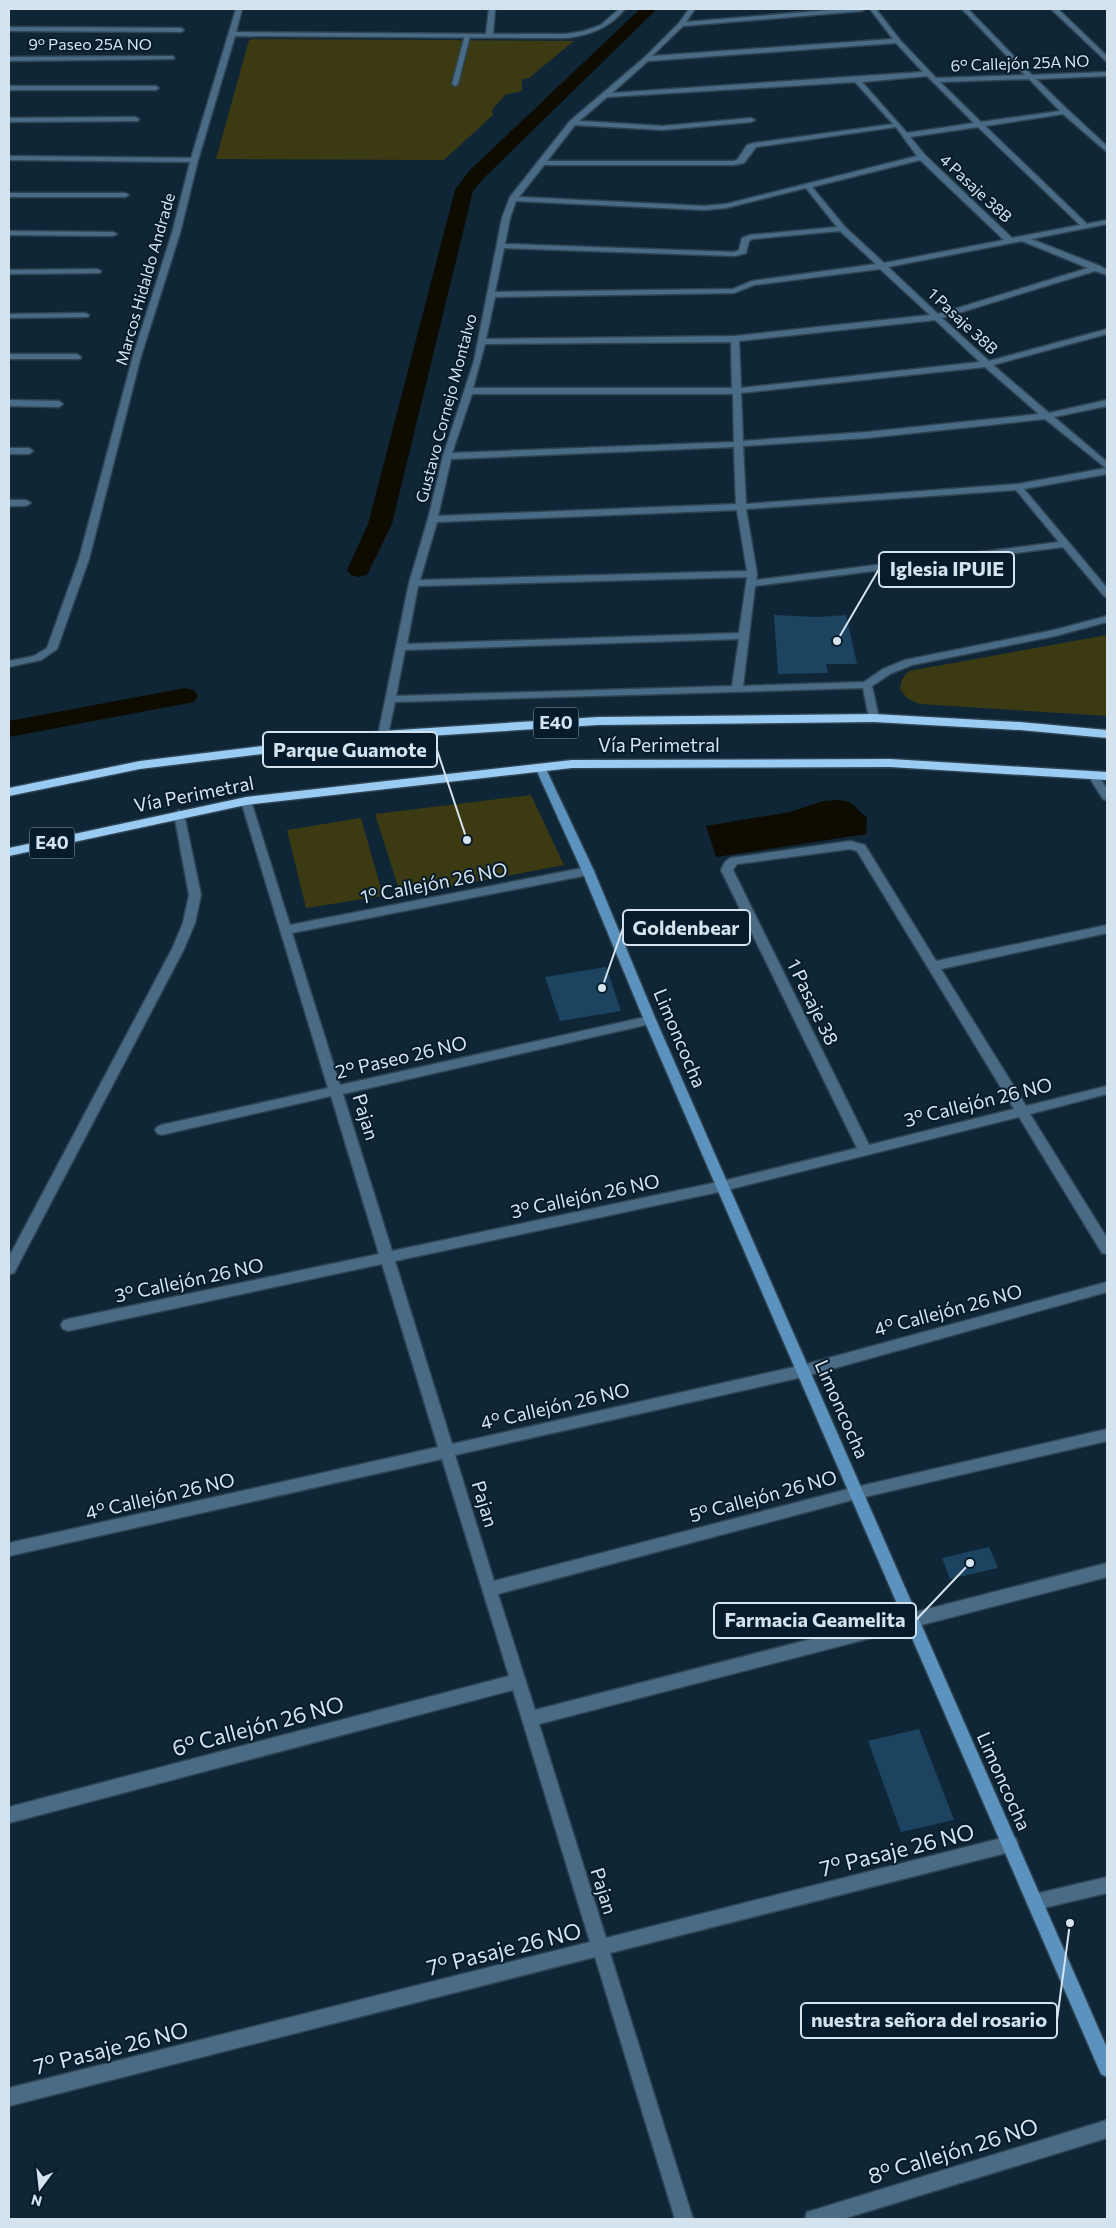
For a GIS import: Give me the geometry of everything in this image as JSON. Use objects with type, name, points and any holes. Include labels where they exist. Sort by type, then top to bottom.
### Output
[{"type":"highway","name":"Vía Perimetral","points":[[9,792],[140,765],[383,735],[598,721],[874,718],[1020,726],[1107,734]]},
{"type":"highway","name":"Vía Perimetral","points":[[9,852],[246,801],[572,764],[890,763],[1107,776]]},
{"type":"street","name":"Marcos Hidaldo Andrade","points":[[9,664],[33,660],[45,655],[52,649],[84,559],[138,356],[176,233],[194,160],[207,122],[239,9]]},
{"type":"street","points":[[489,36],[492,9]]},
{"type":"street","points":[[232,34],[566,36],[590,33],[606,26],[622,9]]},
{"type":"street","name":"Gustavo Cornejo Montalvo","points":[[383,735],[414,583],[433,519],[447,456],[478,361],[506,218],[514,199],[573,123],[646,59],[681,24],[692,9]]},
{"type":"street","points":[[681,24],[862,9]]},
{"type":"street","points":[[873,9],[898,41],[931,77],[1085,226]]},
{"type":"street","points":[[965,9],[1065,112],[1107,150]]},
{"type":"street","points":[[1054,9],[1107,60]]},
{"type":"street","points":[[9,29],[181,30]]},
{"type":"street","points":[[455,84],[467,36]]},
{"type":"street","points":[[646,59],[898,41]]},
{"type":"street","name":"9º Paseo 25A NO","points":[[9,58],[172,58]]},
{"type":"street","name":"6° Callejón 25A NO","points":[[606,95],[857,80],[931,77],[1032,78],[1107,74]]},
{"type":"street","name":"4 Pasaje 38B","points":[[857,80],[898,125],[922,157],[1010,241]]},
{"type":"street","points":[[9,88],[156,88]]},
{"type":"street","points":[[906,135],[1065,112]]},
{"type":"street","points":[[9,120],[135,119]]},
{"type":"street","points":[[573,123],[664,128],[751,120]]},
{"type":"street","points":[[541,163],[734,163],[741,161],[750,147],[754,145],[898,125]]},
{"type":"street","points":[[514,199],[704,208],[726,206],[922,157]]},
{"type":"street","points":[[9,158],[194,160]]},
{"type":"street","name":"1 Pasaje 38B","points":[[808,186],[842,229],[988,364],[1107,466]]},
{"type":"street","points":[[9,195],[124,195]]},
{"type":"street","points":[[490,295],[734,291],[752,283],[882,266],[1107,222]]},
{"type":"street","points":[[500,246],[734,254],[743,251],[745,240],[750,238],[842,229]]},
{"type":"street","points":[[9,233],[112,234]]},
{"type":"street","name":"4 Pasaje 38B","points":[[1024,239],[1107,273]]},
{"type":"street","points":[[481,342],[735,339],[937,316],[1097,268]]},
{"type":"street","points":[[9,272],[97,272]]},
{"type":"street","points":[[9,316],[85,315]]},
{"type":"street","points":[[467,391],[737,391],[988,364],[1107,331]]},
{"type":"street","points":[[735,339],[741,507],[752,579],[737,689]]},
{"type":"street","points":[[9,357],[77,357]]},
{"type":"street","points":[[9,403],[59,404]]},
{"type":"street","points":[[447,456],[739,444],[867,436],[1048,416],[1107,403]]},
{"type":"street","points":[[9,451],[29,451]]},
{"type":"street","points":[[433,519],[741,507],[1018,486],[1107,471]]},
{"type":"street","points":[[1018,486],[1107,594]]},
{"type":"street","points":[[9,504],[26,504]]},
{"type":"street","points":[[414,583],[752,579],[1066,544]]},
{"type":"street","points":[[391,699],[868,684],[878,675],[909,662],[1055,633],[1107,619]]},
{"type":"street","points":[[401,647],[744,636]]},
{"type":"street","points":[[868,684],[874,718]]},
{"type":"street","name":"Limoncocha","points":[[540,767],[588,871],[650,1020],[1107,2068]]},
{"type":"street","points":[[1092,774],[1107,797]]},
{"type":"street","name":"Pajan","points":[[246,801],[684,2219]]},
{"type":"street","points":[[9,1269],[178,949],[189,923],[195,895],[179,814]]},
{"type":"street","name":"1 Pasaje 38","points":[[865,1150],[727,870],[729,865],[734,861],[850,845],[862,848],[934,966]]},
{"type":"street","name":"1º Callejón 26 NO","points":[[287,930],[588,871]]},
{"type":"street","points":[[1107,929],[934,966],[1107,1249]]},
{"type":"street","name":"2° Paseo 26 NO","points":[[161,1130],[650,1020]]},
{"type":"street","name":"3º Callejón 26 NO","points":[[68,1325],[723,1186],[1107,1090]]},
{"type":"street","name":"4º Callejón 26 NO","points":[[9,1550],[803,1371],[1107,1287]]},
{"type":"street","name":"5º Callejón 26 NO","points":[[490,1589],[856,1493],[1107,1435]]},
{"type":"street","points":[[530,1719],[911,1619],[1107,1570]]},
{"type":"street","name":"6º Callejón 26 NO","points":[[9,1815],[518,1681]]},
{"type":"street","name":"7º Pasaje 26 NO","points":[[9,2097],[1010,1844]]},
{"type":"street","points":[[1034,1902],[1107,1885]]},
{"type":"street","name":"8º Callejón 26 NO","points":[[814,2219],[1107,2129]]},
{"type":"shaded area","points":[[249,40],[574,41],[529,78],[522,79],[522,91],[505,95],[492,110],[493,115],[444,160],[216,159]]},
{"type":"shaded area","points":[[1107,635],[1107,716],[920,704],[908,699],[900,689],[902,679],[909,671]]},
{"type":"shaded area","points":[[531,795],[564,865],[401,896],[375,814]]},
{"type":"shaded area","points":[[839,800],[850,802],[867,818],[866,834],[716,857],[706,826],[790,812],[823,801]]},
{"type":"shaded area","points":[[361,818],[383,896],[306,908],[287,830]]},
{"type":"building","points":[[774,615],[818,617],[846,615],[857,664],[826,664],[828,673],[778,674]]},
{"type":"building","points":[[606,967],[621,1011],[560,1021],[545,977]]},
{"type":"building","points":[[989,1547],[998,1568],[950,1579],[942,1558]]},
{"type":"building","points":[[919,1729],[954,1820],[901,1832],[868,1741]]},
{"type":"waterway","points":[[359,570],[380,524],[464,190],[476,175],[649,9]]},
{"type":"waterway","points":[[9,729],[185,696]]},
{"type":"place","name":"Iglesia IPUIE","points":[[837,641]]},
{"type":"place","name":"Parque Guamote","points":[[467,840]]},
{"type":"place","name":"Goldenbear","points":[[602,988]]},
{"type":"place","name":"Farmacia Geamelita","points":[[970,1563]]},
{"type":"place","name":"nuestra señora del rosario","points":[[1070,1923]]}]
